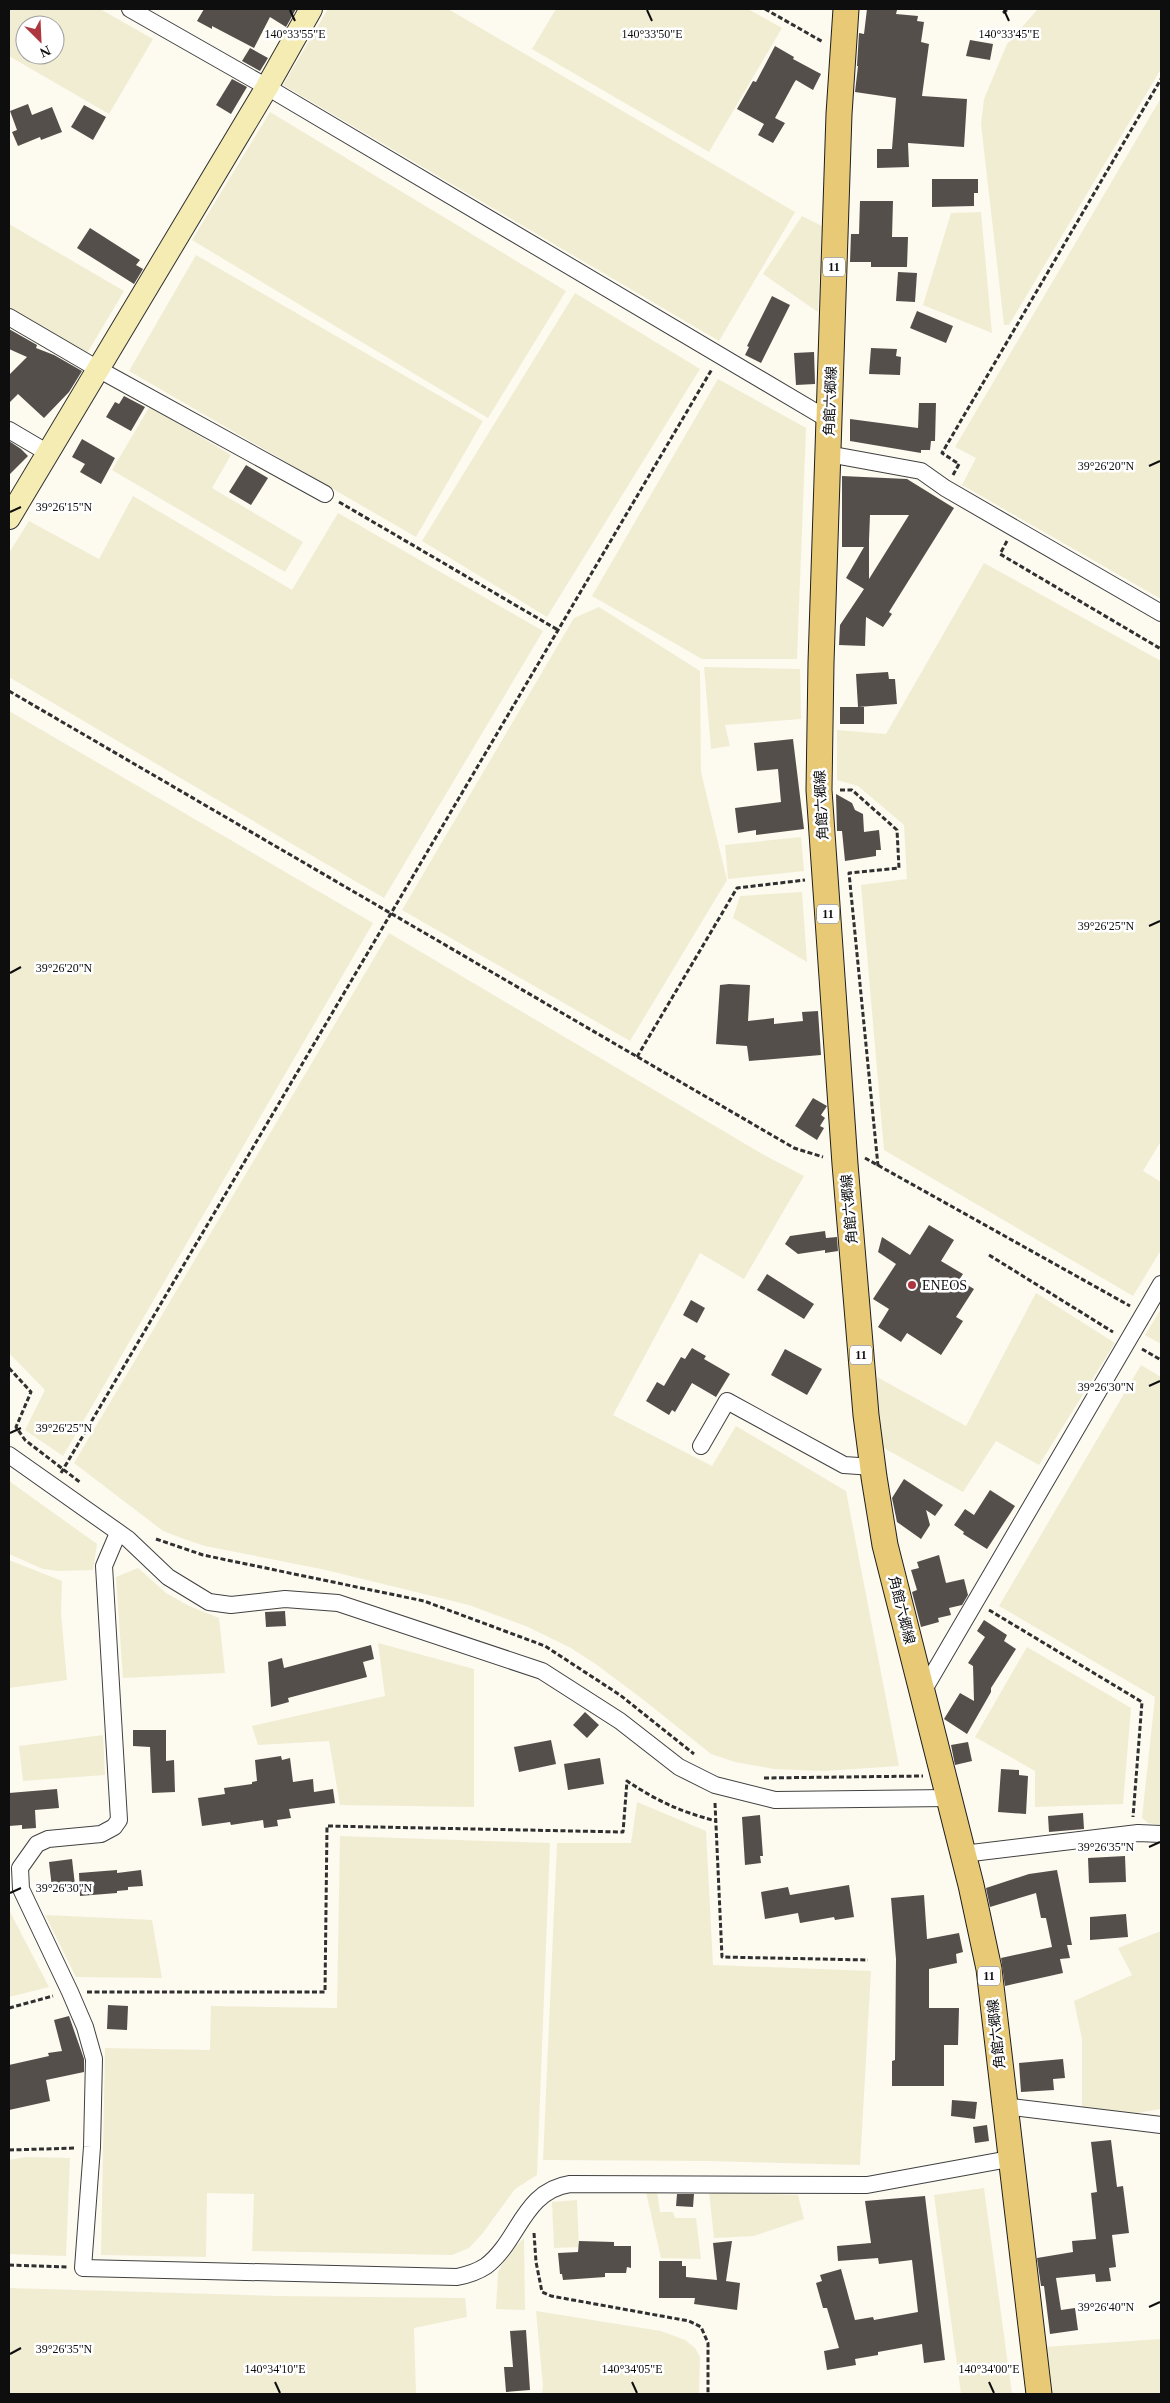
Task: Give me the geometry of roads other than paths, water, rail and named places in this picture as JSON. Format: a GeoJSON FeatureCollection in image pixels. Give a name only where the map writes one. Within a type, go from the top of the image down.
{"type":"FeatureCollection","features":[{"type":"Feature","properties":{"kind":"main road","name":"角館六郷線"},"geometry":{"type":"LineString","coordinates":[[846,9],[839,114],[821,653],[819,790],[866,1415],[885,1545],[963,1854],[988,1969],[1039,2394]]}},
{"type":"Feature","properties":{"kind":"street"},"geometry":{"type":"LineString","coordinates":[[130,9],[267,87],[829,420]]}},
{"type":"Feature","properties":{"kind":"street"},"geometry":{"type":"LineString","coordinates":[[9,518],[267,87],[311,9]]}},
{"type":"Feature","properties":{"kind":"street"},"geometry":{"type":"LineString","coordinates":[[9,317],[98,370],[325,494]]}},
{"type":"Feature","properties":{"kind":"street"},"geometry":{"type":"LineString","coordinates":[[9,430],[48,453]]}},
{"type":"Feature","properties":{"kind":"street"},"geometry":{"type":"LineString","coordinates":[[828,454],[921,471],[945,488],[1161,613]]}},
{"type":"Feature","properties":{"kind":"street"},"geometry":{"type":"LineString","coordinates":[[922,1693],[1161,1284]]}},
{"type":"Feature","properties":{"kind":"street"},"geometry":{"type":"LineString","coordinates":[[701,1446],[727,1401],[844,1465],[873,1467]]}},
{"type":"Feature","properties":{"kind":"street"},"geometry":{"type":"LineString","coordinates":[[9,1455],[118,1533],[168,1577],[210,1602],[231,1605],[285,1599],[338,1603],[542,1671],[620,1721],[679,1766],[715,1785],[774,1800],[948,1798]]}},
{"type":"Feature","properties":{"kind":"street"},"geometry":{"type":"LineString","coordinates":[[118,1533],[104,1566],[119,1820],[114,1828],[101,1834],[48,1839],[37,1844],[20,1868],[21,1889],[70,1992],[85,2027],[94,2059],[92,2147],[83,2268],[457,2278],[486,2265],[503,2247],[543,2193],[556,2186],[570,2184],[867,2185],[1010,2159]]}},
{"type":"Feature","properties":{"kind":"street"},"geometry":{"type":"LineString","coordinates":[[963,1854],[1132,1834],[1161,1834]]}},
{"type":"Feature","properties":{"kind":"street"},"geometry":{"type":"LineString","coordinates":[[1004,2106],[1161,2125]]}},
{"type":"Feature","properties":{"kind":"place","name":"ENEOS"},"geometry":{"type":"Point","coordinates":[912,1285]}}]}
